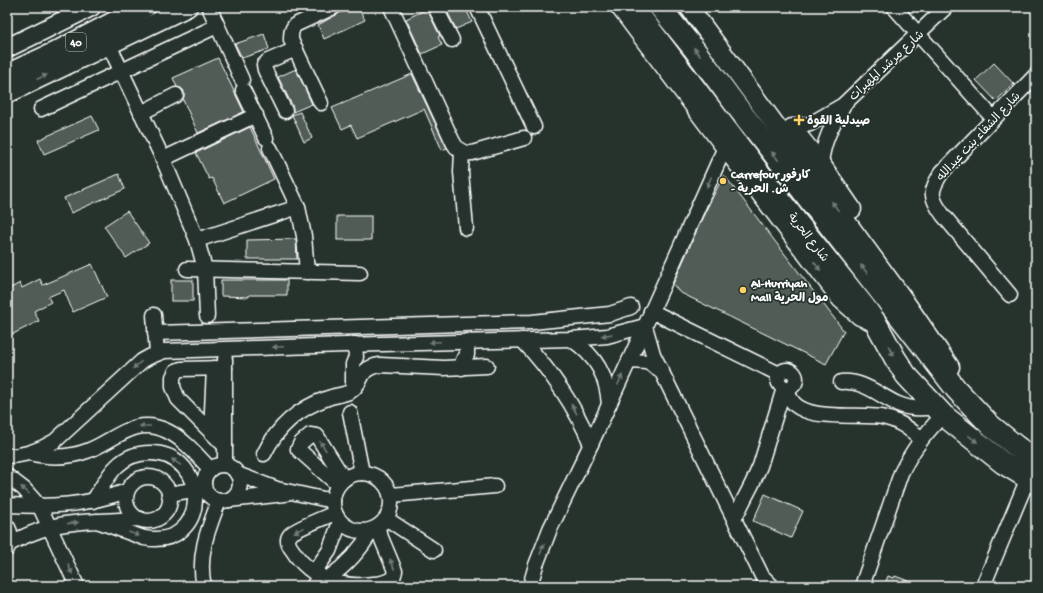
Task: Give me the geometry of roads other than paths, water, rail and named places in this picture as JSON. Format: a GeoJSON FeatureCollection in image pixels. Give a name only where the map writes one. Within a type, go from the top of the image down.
{"type":"FeatureCollection","features":[{"type":"Feature","properties":{"kind":"highway","name":"40"},"geometry":{"type":"LineString","coordinates":[[7,60],[115,7]]}},
{"type":"Feature","properties":{"kind":"highway","name":"40"},"geometry":{"type":"LineString","coordinates":[[7,75],[55,53],[144,7]]}},
{"type":"Feature","properties":{"kind":"highway","name":"شارع الحرية"},"geometry":{"type":"LineString","coordinates":[[633,7],[876,323],[906,376],[938,411],[1003,462],[1033,474]]}},
{"type":"Feature","properties":{"kind":"highway","name":"شارع الحرية"},"geometry":{"type":"LineString","coordinates":[[660,7],[956,389],[990,425],[1017,447],[1033,474]]}},
{"type":"Feature","properties":{"kind":"main road"},"geometry":{"type":"LineString","coordinates":[[7,36],[66,7]]}},
{"type":"Feature","properties":{"kind":"main road"},"geometry":{"type":"LineString","coordinates":[[7,48],[91,7]]}},
{"type":"Feature","properties":{"kind":"main road"},"geometry":{"type":"LineString","coordinates":[[7,94],[188,7]]}},
{"type":"Feature","properties":{"kind":"main road"},"geometry":{"type":"LineString","coordinates":[[620,7],[842,299],[860,316],[876,323]]}},
{"type":"Feature","properties":{"kind":"main road"},"geometry":{"type":"LineString","coordinates":[[689,7],[901,296],[951,369],[956,389]]}},
{"type":"Feature","properties":{"kind":"main road"},"geometry":{"type":"LineString","coordinates":[[703,7],[821,164],[890,267],[901,296]]}},
{"type":"Feature","properties":{"kind":"street"},"geometry":{"type":"LineString","coordinates":[[209,7],[268,143],[298,207],[304,236],[307,272]]}},
{"type":"Feature","properties":{"kind":"street"},"geometry":{"type":"LineString","coordinates":[[321,103],[291,35],[295,25],[334,7]]}},
{"type":"Feature","properties":{"kind":"street"},"geometry":{"type":"LineString","coordinates":[[391,7],[456,147],[462,152],[472,153],[524,138]]}},
{"type":"Feature","properties":{"kind":"street"},"geometry":{"type":"LineString","coordinates":[[435,7],[452,40]]}},
{"type":"Feature","properties":{"kind":"street"},"geometry":{"type":"LineString","coordinates":[[477,7],[534,127]]}},
{"type":"Feature","properties":{"kind":"street"},"geometry":{"type":"LineString","coordinates":[[894,7],[993,118]]}},
{"type":"Feature","properties":{"kind":"street","name":"شارع مرشد المهيرات"},"geometry":{"type":"LineString","coordinates":[[792,127],[810,124],[843,105],[946,7]]}},
{"type":"Feature","properties":{"kind":"street"},"geometry":{"type":"LineString","coordinates":[[41,109],[217,26]]}},
{"type":"Feature","properties":{"kind":"street"},"geometry":{"type":"LineString","coordinates":[[109,45],[163,159],[197,240],[205,269],[207,316]]}},
{"type":"Feature","properties":{"kind":"street"},"geometry":{"type":"LineString","coordinates":[[284,111],[264,65],[296,49]]}},
{"type":"Feature","properties":{"kind":"street","name":"شارع الشفاء بنت عبدالله"},"geometry":{"type":"LineString","coordinates":[[1010,295],[934,203],[932,190],[942,172],[1036,75]]}},
{"type":"Feature","properties":{"kind":"street"},"geometry":{"type":"LineString","coordinates":[[141,112],[176,95]]}},
{"type":"Feature","properties":{"kind":"street","name":"شارع مرشد المهيرات"},"geometry":{"type":"LineString","coordinates":[[821,164],[827,136],[843,105]]}},
{"type":"Feature","properties":{"kind":"street"},"geometry":{"type":"LineString","coordinates":[[163,159],[256,115]]}},
{"type":"Feature","properties":{"kind":"street"},"geometry":{"type":"LineString","coordinates":[[530,586],[536,565],[550,529],[591,444],[725,147]]}},
{"type":"Feature","properties":{"kind":"street"},"geometry":{"type":"LineString","coordinates":[[462,152],[461,172],[466,228]]}},
{"type":"Feature","properties":{"kind":"street"},"geometry":{"type":"LineString","coordinates":[[197,240],[298,207]]}},
{"type":"Feature","properties":{"kind":"street"},"geometry":{"type":"LineString","coordinates":[[187,269],[360,273]]}},
{"type":"Feature","properties":{"kind":"street"},"geometry":{"type":"LineString","coordinates":[[155,333],[297,323],[532,322],[610,314],[632,308]]}},
{"type":"Feature","properties":{"kind":"street"},"geometry":{"type":"LineString","coordinates":[[651,311],[779,374],[785,370],[793,372],[796,375],[795,383],[786,388],[757,472],[744,502],[734,519]]}},
{"type":"Feature","properties":{"kind":"street"},"geometry":{"type":"LineString","coordinates":[[154,315],[157,354]]}},
{"type":"Feature","properties":{"kind":"street"},"geometry":{"type":"LineString","coordinates":[[297,323],[298,346]]}},
{"type":"Feature","properties":{"kind":"street"},"geometry":{"type":"LineString","coordinates":[[7,456],[29,453],[47,446],[59,438],[142,361],[157,354],[171,350],[571,339],[607,336],[645,326]]}},
{"type":"Feature","properties":{"kind":"street"},"geometry":{"type":"LineString","coordinates":[[645,326],[651,350],[762,576],[772,586]]}},
{"type":"Feature","properties":{"kind":"street"},"geometry":{"type":"LineString","coordinates":[[571,339],[589,353],[596,362],[606,383],[608,405]]}},
{"type":"Feature","properties":{"kind":"street"},"geometry":{"type":"LineString","coordinates":[[522,340],[544,364],[565,393],[591,444]]}},
{"type":"Feature","properties":{"kind":"street"},"geometry":{"type":"LineString","coordinates":[[462,341],[467,355],[462,364]]}},
{"type":"Feature","properties":{"kind":"street"},"geometry":{"type":"LineString","coordinates":[[350,344],[356,357],[353,364],[353,390]]}},
{"type":"Feature","properties":{"kind":"street"},"geometry":{"type":"LineString","coordinates":[[211,432],[220,368],[225,349]]}},
{"type":"Feature","properties":{"kind":"street"},"geometry":{"type":"LineString","coordinates":[[629,361],[647,362],[662,371]]}},
{"type":"Feature","properties":{"kind":"street"},"geometry":{"type":"LineString","coordinates":[[264,454],[270,442],[283,425],[300,412],[319,401],[353,390],[363,374],[375,366],[462,364],[487,366]]}},
{"type":"Feature","properties":{"kind":"street"},"geometry":{"type":"LineString","coordinates":[[220,368],[181,369],[176,371],[173,377],[173,387],[178,399],[225,446]]}},
{"type":"Feature","properties":{"kind":"street"},"geometry":{"type":"LineString","coordinates":[[220,368],[225,465]]}},
{"type":"Feature","properties":{"kind":"street"},"geometry":{"type":"LineString","coordinates":[[841,382],[852,382],[863,385],[903,406],[938,411],[910,455],[901,473],[862,586]]}},
{"type":"Feature","properties":{"kind":"street"},"geometry":{"type":"LineString","coordinates":[[786,388],[791,400],[804,410],[826,415],[886,417],[900,423],[921,438]]}},
{"type":"Feature","properties":{"kind":"street"},"geometry":{"type":"LineString","coordinates":[[350,412],[362,473]]}},
{"type":"Feature","properties":{"kind":"street"},"geometry":{"type":"LineString","coordinates":[[29,453],[48,457],[77,454],[96,448],[131,428],[146,426],[160,428],[173,434],[194,451],[210,469]]}},
{"type":"Feature","properties":{"kind":"street"},"geometry":{"type":"LineString","coordinates":[[93,501],[117,466],[130,457],[145,453],[160,454],[180,464],[200,489],[210,497],[224,500],[291,493]]}},
{"type":"Feature","properties":{"kind":"street"},"geometry":{"type":"LineString","coordinates":[[97,521],[144,538],[167,538],[181,530],[191,519],[204,478],[210,469],[225,465],[230,467],[237,474],[291,493],[336,512],[355,531],[378,526],[434,550]]}},
{"type":"Feature","properties":{"kind":"street"},"geometry":{"type":"LineString","coordinates":[[362,473],[375,476],[380,479],[391,494],[391,507],[355,555],[337,572],[319,578],[329,551],[336,512],[335,490],[341,482],[356,474],[362,473]]}},
{"type":"Feature","properties":{"kind":"street"},"geometry":{"type":"LineString","coordinates":[[204,586],[201,568],[202,555],[209,526],[224,500],[237,493],[239,489],[239,478],[237,474]]}},
{"type":"Feature","properties":{"kind":"street"},"geometry":{"type":"LineString","coordinates":[[983,586],[1033,474]]}},
{"type":"Feature","properties":{"kind":"street"},"geometry":{"type":"LineString","coordinates":[[7,476],[24,489],[40,507],[77,586]]}},
{"type":"Feature","properties":{"kind":"street"},"geometry":{"type":"LineString","coordinates":[[8,546],[29,534],[50,527],[97,521],[140,519],[152,520],[162,515],[168,506],[169,494],[164,484],[160,480],[149,477],[138,479],[129,486],[126,503],[135,517],[140,519]]}},
{"type":"Feature","properties":{"kind":"street"},"geometry":{"type":"LineString","coordinates":[[391,494],[495,486]]}},
{"type":"Feature","properties":{"kind":"street"},"geometry":{"type":"LineString","coordinates":[[169,494],[200,489]]}},
{"type":"Feature","properties":{"kind":"street"},"geometry":{"type":"LineString","coordinates":[[7,505],[40,507],[67,506],[93,501],[127,491]]}},
{"type":"Feature","properties":{"kind":"street"},"geometry":{"type":"LineString","coordinates":[[336,512],[293,532],[288,538],[295,555],[319,578],[356,586],[386,582],[393,578],[395,571],[378,526]]}},
{"type":"Feature","properties":{"kind":"street"},"geometry":{"type":"LineString","coordinates":[[7,526],[10,533],[8,546]]}},
{"type":"Feature","properties":{"kind":"place","name":"صيدلية القوة"},"geometry":{"type":"Point","coordinates":[799,120]}},
{"type":"Feature","properties":{"kind":"place","name":"Carrefour كارفور - ش. الحرية"},"geometry":{"type":"Point","coordinates":[723,181]}},
{"type":"Feature","properties":{"kind":"place","name":"ِAl-Hurriyah Mall مول الحرية"},"geometry":{"type":"Point","coordinates":[743,290]}}]}
